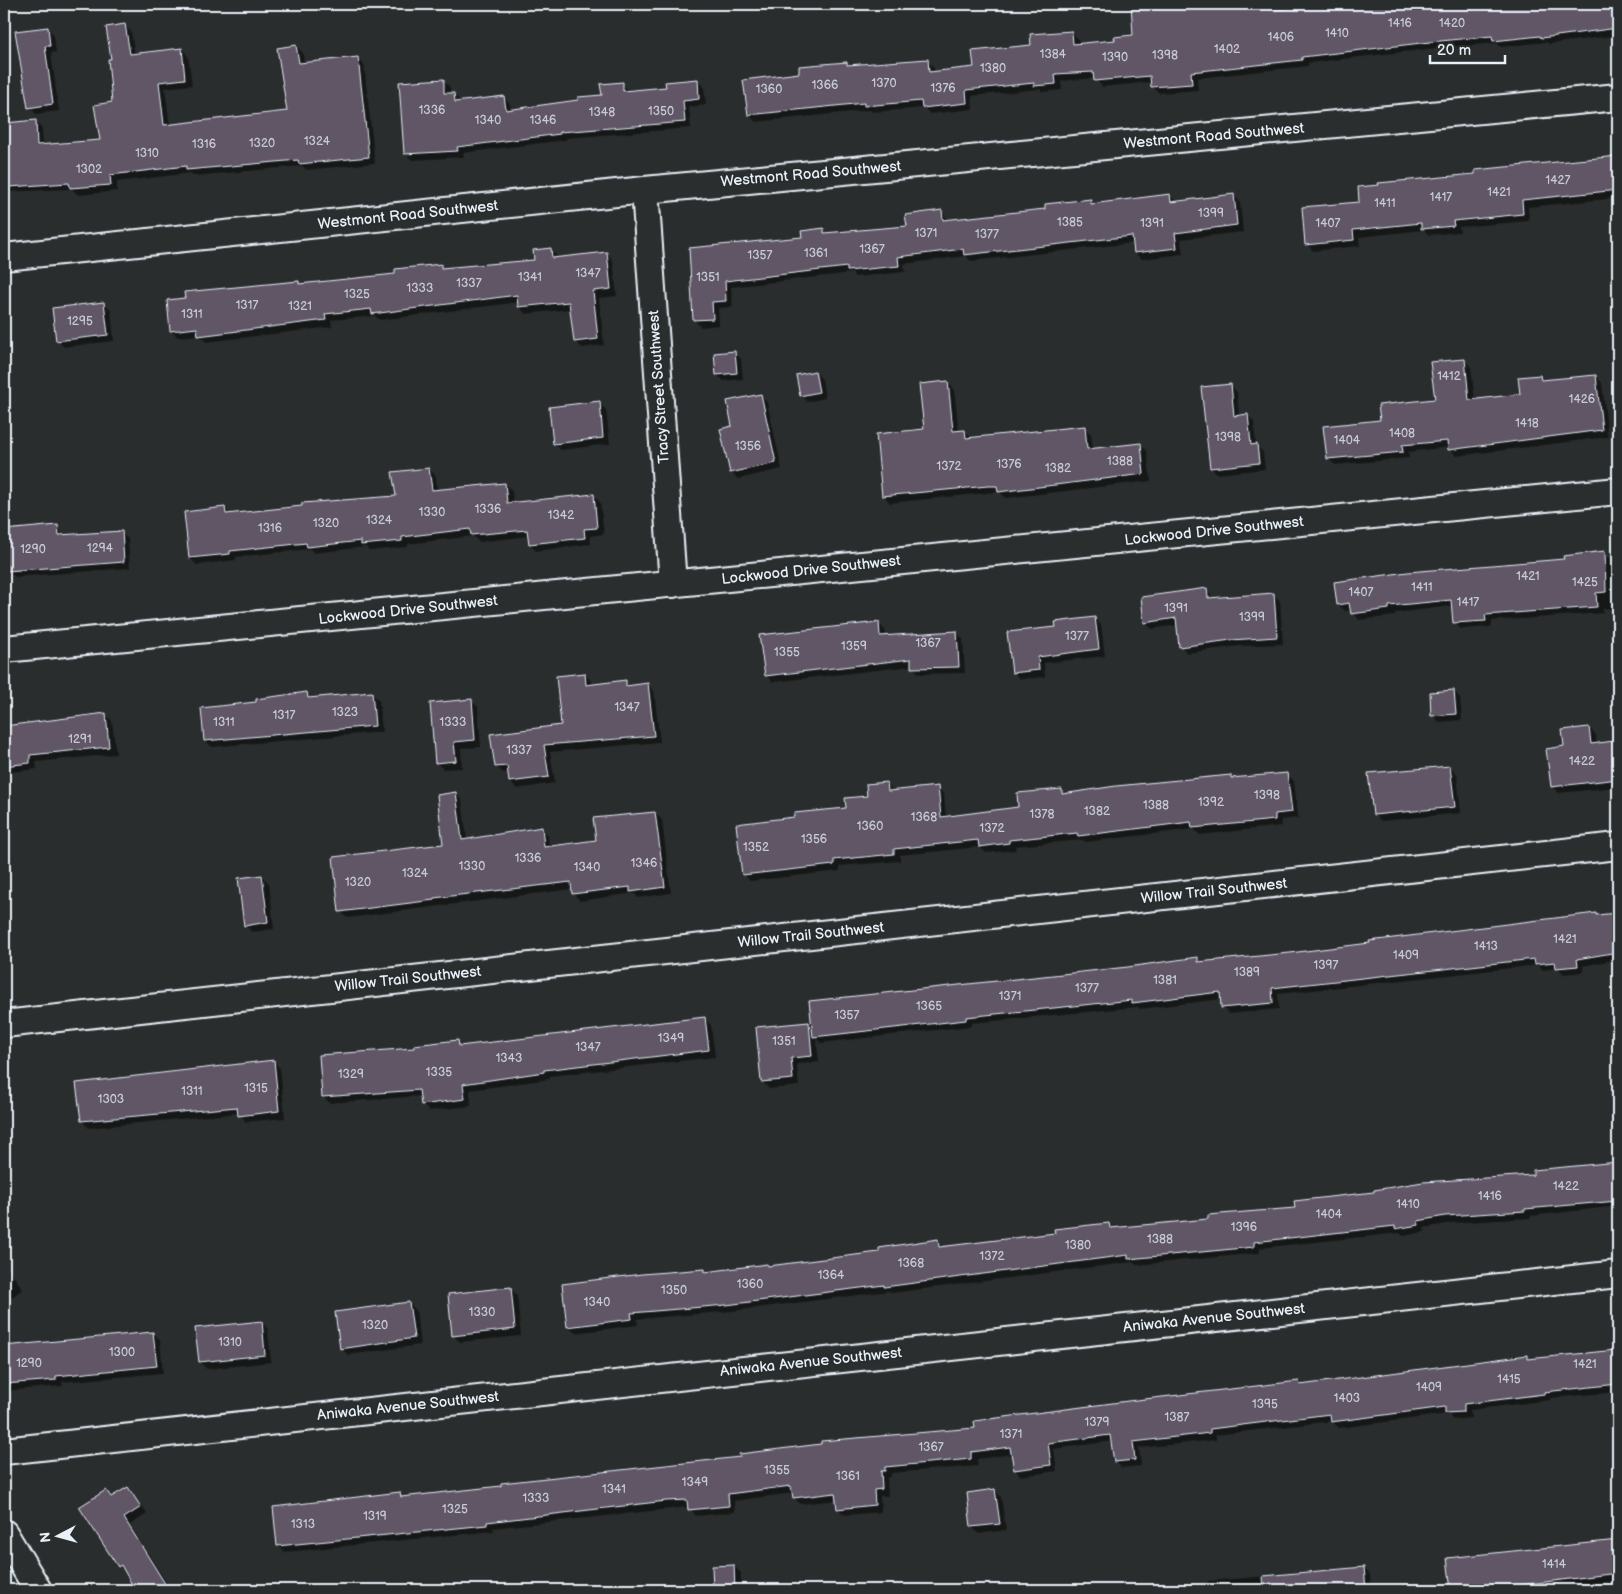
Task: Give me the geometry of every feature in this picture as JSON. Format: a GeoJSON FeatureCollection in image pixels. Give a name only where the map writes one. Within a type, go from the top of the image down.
{"type":"FeatureCollection","features":[{"type":"Feature","properties":{"kind":"street","name":"Westmont Road Southwest"},"geometry":{"type":"LineString","coordinates":[[4,257],[645,190],[1618,97]]}},
{"type":"Feature","properties":{"kind":"street","name":"Tracy Street Southwest"},"geometry":{"type":"LineString","coordinates":[[645,190],[673,584]]}},
{"type":"Feature","properties":{"kind":"street","name":"Lockwood Drive Southwest"},"geometry":{"type":"LineString","coordinates":[[4,649],[1618,491]]}},
{"type":"Feature","properties":{"kind":"street","name":"Willow Trail Southwest"},"geometry":{"type":"LineString","coordinates":[[4,1024],[1618,846]]}},
{"type":"Feature","properties":{"kind":"street","name":"Aniwaka Avenue Southwest"},"geometry":{"type":"LineString","coordinates":[[4,1451],[1618,1274]]}},
{"type":"Feature","properties":{"kind":"street"},"geometry":{"type":"LineString","coordinates":[[4,1533],[38,1590]]}},
{"type":"Feature","properties":{"kind":"building"},"geometry":{"type":"Polygon","coordinates":[[[1131,4],[1276,4],[1276,10],[1331,4],[1618,4],[1618,28],[1541,38],[1540,36],[1493,41],[1492,36],[1302,57],[1302,60],[1191,72],[1192,84],[1151,87],[1150,76],[1094,81],[1093,72],[1055,74],[1056,84],[1034,86],[1034,83],[966,90],[967,103],[922,108],[921,101],[864,106],[864,103],[748,115],[743,80],[799,73],[799,66],[847,62],[847,65],[928,59],[929,72],[974,67],[972,51],[1031,45],[1030,34],[1072,31],[1073,44],[1115,40],[1114,37],[1133,35],[1131,4]]]}},
{"type":"Feature","properties":{"kind":"building"},"geometry":{"type":"Polygon","coordinates":[[[125,24],[130,54],[182,48],[185,79],[159,82],[164,125],[287,111],[277,48],[296,45],[299,63],[358,57],[369,157],[299,164],[298,160],[186,170],[186,166],[110,175],[111,185],[70,188],[69,183],[9,187],[5,123],[36,120],[37,145],[100,140],[94,105],[112,102],[108,59],[111,59],[106,27],[125,24]]]}},
{"type":"Feature","properties":{"kind":"building"},"geometry":{"type":"Polygon","coordinates":[[[48,27],[50,46],[45,46],[53,104],[28,108],[15,31],[48,27]]]}},
{"type":"Feature","properties":{"kind":"building"},"geometry":{"type":"Polygon","coordinates":[[[444,79],[444,93],[454,93],[455,102],[504,96],[506,110],[578,100],[578,97],[602,95],[600,84],[623,82],[623,91],[666,87],[665,82],[698,79],[699,99],[683,101],[685,122],[560,132],[560,134],[457,147],[458,151],[404,154],[399,82],[444,79]]]}},
{"type":"Feature","properties":{"kind":"building"},"geometry":{"type":"Polygon","coordinates":[[[1618,156],[1618,190],[1522,200],[1523,214],[1453,221],[1454,226],[1421,229],[1421,223],[1353,230],[1354,240],[1305,245],[1302,207],[1359,202],[1358,187],[1379,185],[1378,183],[1475,174],[1475,170],[1618,156]]]}},
{"type":"Feature","properties":{"kind":"building"},"geometry":{"type":"Polygon","coordinates":[[[1170,194],[1171,202],[1234,194],[1237,225],[1175,233],[1177,248],[1134,253],[1132,236],[964,255],[963,249],[898,257],[899,266],[847,271],[847,267],[725,281],[726,301],[712,302],[713,319],[693,320],[689,248],[802,237],[801,231],[824,228],[824,233],[907,226],[905,215],[942,210],[943,220],[1045,209],[1045,204],[1091,199],[1091,204],[1170,194]]]}},
{"type":"Feature","properties":{"kind":"building"},"geometry":{"type":"Polygon","coordinates":[[[551,248],[552,258],[607,252],[611,289],[593,291],[598,339],[574,342],[569,302],[518,307],[517,295],[372,314],[371,309],[325,314],[326,320],[198,336],[197,328],[170,331],[167,300],[185,298],[184,292],[299,281],[299,284],[395,274],[395,269],[441,264],[441,268],[534,260],[533,250],[551,248]]]}},
{"type":"Feature","properties":{"kind":"building"},"geometry":{"type":"Polygon","coordinates":[[[104,302],[108,335],[56,341],[52,308],[104,302]]]}},
{"type":"Feature","properties":{"kind":"building"},"geometry":{"type":"Polygon","coordinates":[[[735,351],[737,373],[716,375],[714,353],[735,351]]]}},
{"type":"Feature","properties":{"kind":"building"},"geometry":{"type":"Polygon","coordinates":[[[1465,359],[1469,400],[1520,394],[1518,377],[1540,375],[1541,380],[1596,375],[1602,430],[1448,450],[1447,441],[1402,445],[1403,452],[1327,459],[1323,426],[1380,420],[1378,405],[1435,399],[1430,362],[1465,359]]]}},
{"type":"Feature","properties":{"kind":"building"},"geometry":{"type":"Polygon","coordinates":[[[815,371],[819,392],[800,396],[796,375],[815,371]]]}},
{"type":"Feature","properties":{"kind":"building"},"geometry":{"type":"Polygon","coordinates":[[[948,381],[953,431],[965,430],[966,438],[1085,426],[1087,449],[1141,443],[1144,474],[998,492],[997,486],[988,486],[882,496],[876,434],[924,429],[919,384],[948,381]]]}},
{"type":"Feature","properties":{"kind":"building"},"geometry":{"type":"Polygon","coordinates":[[[1231,384],[1234,416],[1248,414],[1251,445],[1257,444],[1259,463],[1210,468],[1201,387],[1231,384]]]}},
{"type":"Feature","properties":{"kind":"building"},"geometry":{"type":"Polygon","coordinates":[[[761,394],[776,463],[730,473],[720,429],[732,426],[727,401],[761,394]]]}},
{"type":"Feature","properties":{"kind":"building"},"geometry":{"type":"Polygon","coordinates":[[[600,401],[603,438],[553,444],[549,407],[600,401]]]}},
{"type":"Feature","properties":{"kind":"building"},"geometry":{"type":"Polygon","coordinates":[[[429,468],[432,490],[505,483],[507,503],[594,494],[597,528],[584,529],[585,538],[529,544],[527,530],[471,535],[470,529],[402,537],[402,541],[361,545],[361,541],[307,547],[306,543],[230,551],[230,554],[189,558],[184,512],[225,507],[226,514],[302,506],[302,503],[396,496],[392,472],[429,468]]]}},
{"type":"Feature","properties":{"kind":"building"},"geometry":{"type":"Polygon","coordinates":[[[58,525],[59,535],[122,531],[124,562],[7,571],[7,565],[4,566],[4,530],[58,525]]]}},
{"type":"Feature","properties":{"kind":"building"},"geometry":{"type":"Polygon","coordinates":[[[1605,551],[1606,592],[1596,593],[1597,607],[1485,615],[1486,621],[1453,623],[1451,600],[1389,606],[1389,609],[1351,614],[1349,603],[1337,605],[1334,582],[1408,572],[1564,559],[1563,556],[1605,551]]]}},
{"type":"Feature","properties":{"kind":"building"},"geometry":{"type":"Polygon","coordinates":[[[1207,588],[1208,598],[1274,593],[1277,637],[1231,640],[1179,647],[1176,618],[1144,623],[1141,597],[1207,588]]]}},
{"type":"Feature","properties":{"kind":"building"},"geometry":{"type":"Polygon","coordinates":[[[1095,617],[1099,649],[1038,657],[1039,670],[1012,673],[1007,632],[1056,627],[1055,622],[1095,617]]]}},
{"type":"Feature","properties":{"kind":"building"},"geometry":{"type":"Polygon","coordinates":[[[879,622],[880,636],[957,631],[959,667],[911,668],[911,659],[765,676],[759,635],[879,622]]]}},
{"type":"Feature","properties":{"kind":"building"},"geometry":{"type":"Polygon","coordinates":[[[585,673],[586,685],[626,680],[626,686],[648,683],[654,736],[544,745],[549,777],[509,782],[507,766],[495,767],[490,734],[561,725],[556,676],[585,673]]]}},
{"type":"Feature","properties":{"kind":"building"},"geometry":{"type":"Polygon","coordinates":[[[1454,690],[1456,714],[1431,716],[1430,692],[1454,690]]]}},
{"type":"Feature","properties":{"kind":"building"},"geometry":{"type":"Polygon","coordinates":[[[307,692],[308,698],[372,692],[375,726],[204,741],[201,708],[256,702],[256,699],[307,692]]]}},
{"type":"Feature","properties":{"kind":"building"},"geometry":{"type":"Polygon","coordinates":[[[472,699],[475,740],[454,742],[456,761],[435,763],[430,703],[472,699]]]}},
{"type":"Feature","properties":{"kind":"building"},"geometry":{"type":"Polygon","coordinates":[[[106,713],[109,747],[30,755],[30,763],[4,766],[4,726],[106,713]]]}},
{"type":"Feature","properties":{"kind":"building"},"geometry":{"type":"Polygon","coordinates":[[[1589,727],[1591,744],[1614,741],[1618,779],[1551,787],[1546,749],[1564,746],[1562,730],[1589,727]]]}},
{"type":"Feature","properties":{"kind":"building"},"geometry":{"type":"Polygon","coordinates":[[[1450,766],[1455,807],[1373,815],[1368,773],[1450,766]]]}},
{"type":"Feature","properties":{"kind":"building"},"geometry":{"type":"Polygon","coordinates":[[[1287,773],[1292,812],[1275,814],[1275,820],[1192,828],[1191,822],[1078,836],[1077,833],[1009,840],[1009,843],[979,847],[978,840],[894,849],[894,854],[834,860],[834,865],[742,875],[736,824],[794,817],[794,813],[846,808],[845,798],[867,796],[866,784],[887,782],[888,791],[938,786],[941,817],[1018,807],[1017,793],[1062,789],[1062,794],[1116,786],[1231,775],[1231,778],[1287,773]]]}},
{"type":"Feature","properties":{"kind":"building"},"geometry":{"type":"Polygon","coordinates":[[[456,792],[462,840],[542,827],[544,847],[596,840],[593,818],[655,812],[665,887],[630,892],[630,887],[572,894],[571,882],[434,898],[434,900],[339,912],[333,857],[443,844],[437,795],[456,792]]]}},
{"type":"Feature","properties":{"kind":"building"},"geometry":{"type":"Polygon","coordinates":[[[262,875],[268,922],[244,926],[238,878],[262,875]]]}},
{"type":"Feature","properties":{"kind":"building"},"geometry":{"type":"Polygon","coordinates":[[[1596,913],[1596,915],[1618,913],[1618,952],[1577,959],[1578,966],[1556,968],[1555,962],[1535,964],[1534,959],[1272,988],[1273,1003],[1221,1008],[1220,992],[1132,1003],[1132,1000],[966,1017],[966,1020],[813,1037],[809,1001],[1128,967],[1198,957],[1198,962],[1290,953],[1370,943],[1369,941],[1596,913]]]}},
{"type":"Feature","properties":{"kind":"building"},"geometry":{"type":"Polygon","coordinates":[[[705,1017],[709,1050],[544,1070],[544,1072],[463,1084],[465,1099],[421,1105],[419,1090],[322,1097],[319,1055],[414,1048],[414,1045],[458,1040],[459,1046],[705,1017]]]}},
{"type":"Feature","properties":{"kind":"building"},"geometry":{"type":"Polygon","coordinates":[[[809,1022],[812,1056],[791,1058],[793,1079],[761,1082],[756,1027],[809,1022]]]}},
{"type":"Feature","properties":{"kind":"building"},"geometry":{"type":"Polygon","coordinates":[[[274,1060],[279,1111],[238,1116],[237,1107],[81,1121],[76,1083],[274,1060]]]}},
{"type":"Feature","properties":{"kind":"building"},"geometry":{"type":"Polygon","coordinates":[[[1618,1162],[1618,1201],[1525,1209],[1525,1211],[1445,1216],[1418,1221],[1419,1225],[1395,1229],[1395,1226],[1254,1242],[1254,1247],[1128,1259],[1128,1255],[884,1287],[884,1285],[726,1305],[631,1313],[632,1319],[567,1327],[562,1284],[642,1274],[705,1269],[705,1272],[767,1264],[768,1266],[879,1252],[879,1248],[938,1239],[939,1247],[1055,1233],[1054,1229],[1109,1223],[1110,1228],[1208,1219],[1208,1215],[1295,1208],[1294,1201],[1374,1192],[1374,1190],[1423,1182],[1533,1175],[1533,1170],[1618,1162]]]}},
{"type":"Feature","properties":{"kind":"building"},"geometry":{"type":"Polygon","coordinates":[[[511,1287],[515,1329],[452,1336],[448,1294],[511,1287]]]}},
{"type":"Feature","properties":{"kind":"building"},"geometry":{"type":"Polygon","coordinates":[[[409,1302],[414,1338],[340,1349],[335,1312],[409,1302]]]}},
{"type":"Feature","properties":{"kind":"building"},"geometry":{"type":"Polygon","coordinates":[[[262,1321],[265,1355],[199,1362],[195,1328],[262,1321]]]}},
{"type":"Feature","properties":{"kind":"building"},"geometry":{"type":"Polygon","coordinates":[[[153,1332],[157,1366],[56,1376],[56,1380],[4,1384],[4,1346],[153,1332]]]}},
{"type":"Feature","properties":{"kind":"building"},"geometry":{"type":"Polygon","coordinates":[[[1616,1350],[1618,1384],[1544,1392],[1544,1394],[1464,1404],[1464,1412],[1445,1413],[1445,1407],[1331,1422],[1330,1414],[1210,1429],[1210,1433],[1133,1442],[1135,1460],[1114,1462],[1110,1435],[1048,1443],[1051,1465],[1014,1470],[1010,1447],[971,1452],[971,1459],[885,1467],[885,1471],[881,1471],[882,1489],[874,1490],[875,1505],[837,1509],[835,1493],[793,1498],[791,1486],[728,1494],[729,1506],[688,1510],[687,1500],[666,1501],[487,1522],[487,1525],[277,1546],[273,1507],[400,1492],[401,1497],[501,1486],[501,1483],[740,1457],[739,1454],[821,1444],[821,1441],[975,1428],[974,1421],[1299,1381],[1300,1385],[1528,1355],[1528,1359],[1616,1350]]]}},
{"type":"Feature","properties":{"kind":"building"},"geometry":{"type":"Polygon","coordinates":[[[128,1487],[141,1507],[124,1518],[169,1590],[135,1590],[121,1565],[118,1567],[79,1507],[106,1490],[111,1497],[128,1487]]]}},
{"type":"Feature","properties":{"kind":"building"},"geometry":{"type":"Polygon","coordinates":[[[995,1489],[1000,1524],[971,1527],[967,1493],[995,1489]]]}},
{"type":"Feature","properties":{"kind":"building"},"geometry":{"type":"Polygon","coordinates":[[[1618,1540],[1618,1573],[1480,1590],[1451,1590],[1447,1558],[1618,1540]]]}},
{"type":"Feature","properties":{"kind":"building"},"geometry":{"type":"Polygon","coordinates":[[[734,1565],[735,1590],[713,1590],[712,1566],[734,1565]]]}},
{"type":"Feature","properties":{"kind":"building"},"geometry":{"type":"Polygon","coordinates":[[[1364,1567],[1366,1590],[1264,1590],[1263,1576],[1364,1567]]]}}]}
